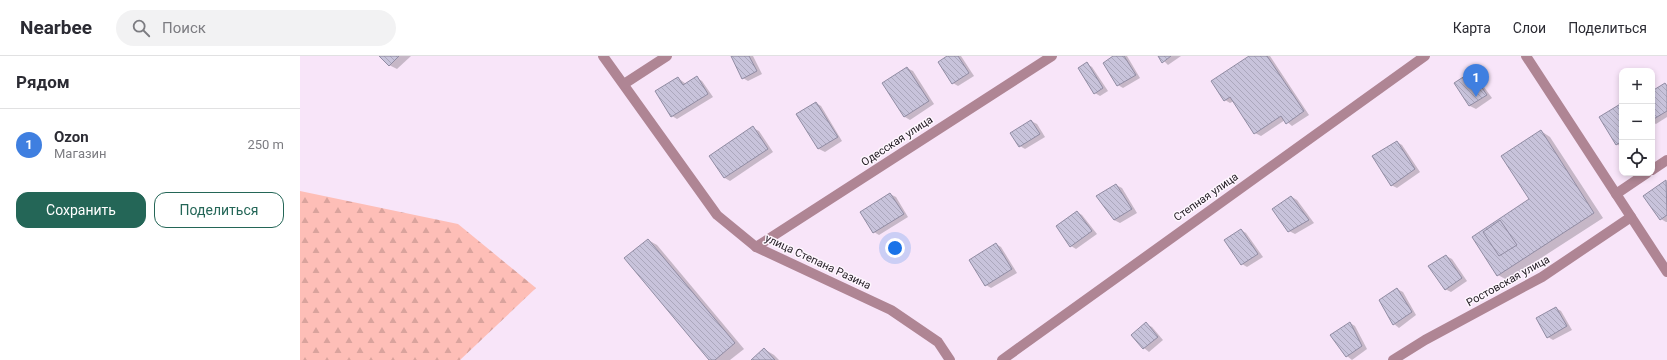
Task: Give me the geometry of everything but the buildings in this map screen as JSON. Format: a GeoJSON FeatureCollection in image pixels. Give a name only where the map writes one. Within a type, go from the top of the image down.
{"type":"FeatureCollection","features":[{"type":"Feature","properties":{"kind":"street","name":"улица Степана Разина"},"geometry":{"type":"LineString","coordinates":[[603,56],[717,215],[756,247],[891,310],[938,342],[950,360]]}},
{"type":"Feature","properties":{"kind":"street"},"geometry":{"type":"LineString","coordinates":[[624,84],[667,56]]}},
{"type":"Feature","properties":{"kind":"street","name":"Одесская улица"},"geometry":{"type":"LineString","coordinates":[[756,247],[1052,56]]}},
{"type":"Feature","properties":{"kind":"street","name":"Степная улица"},"geometry":{"type":"LineString","coordinates":[[1002,360],[1425,56]]}},
{"type":"Feature","properties":{"kind":"street"},"geometry":{"type":"LineString","coordinates":[[1526,56],[1667,272]]}},
{"type":"Feature","properties":{"kind":"street"},"geometry":{"type":"LineString","coordinates":[[1655,168],[1667,160]]}},
{"type":"Feature","properties":{"kind":"street"},"geometry":{"type":"LineString","coordinates":[[1616,194],[1643,176]]}},
{"type":"Feature","properties":{"kind":"street","name":"Ростовская улица"},"geometry":{"type":"LineString","coordinates":[[1393,360],[1425,340],[1542,277],[1631,216]]}},
{"type":"Feature","properties":{"kind":"green space"},"geometry":{"type":"Polygon","coordinates":[[[300,191],[458,224],[536,288],[460,360],[300,360],[300,191]]]}},
{"type":"Feature","properties":{"kind":"place","name":"Ozon"},"geometry":{"type":"Point","coordinates":[1476,97]}}]}
